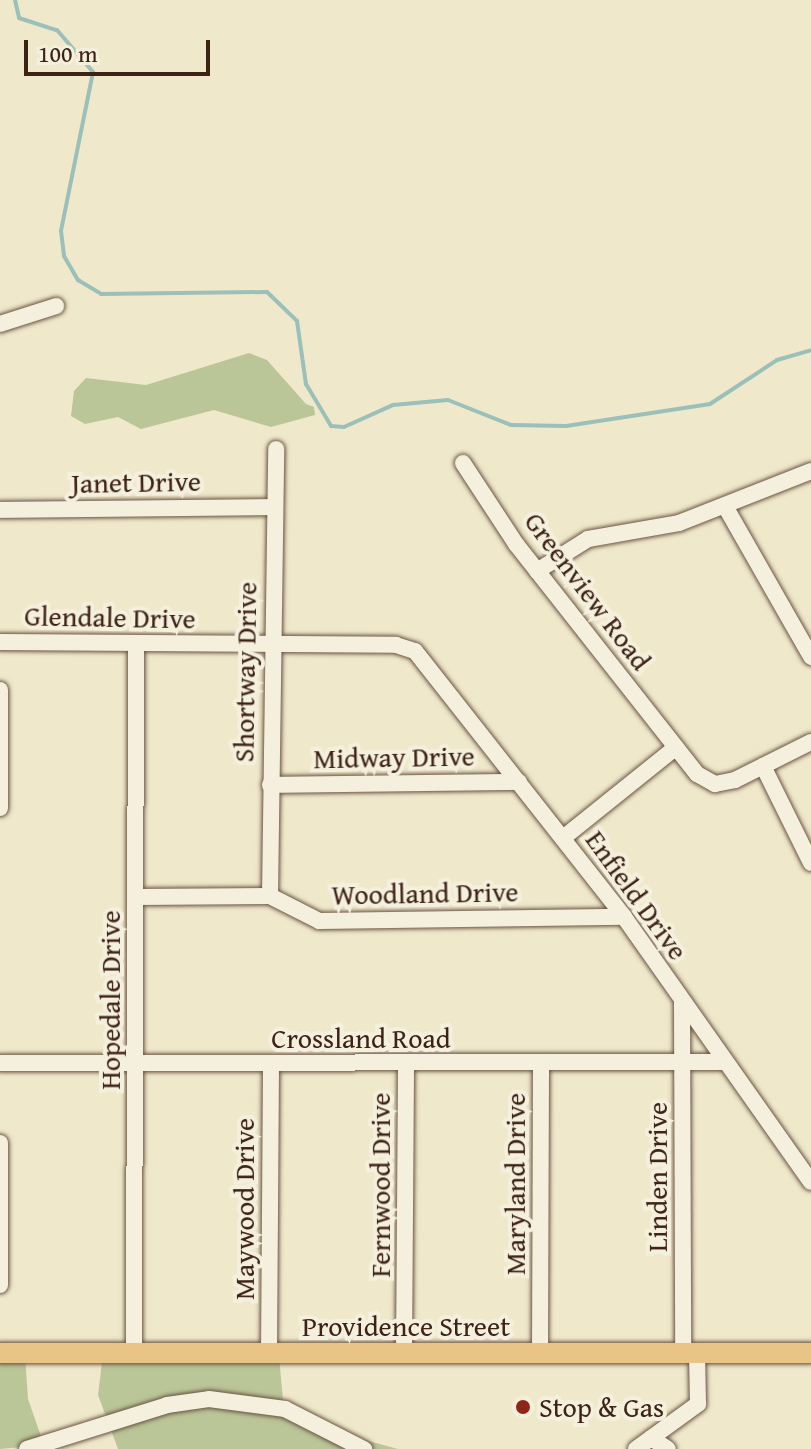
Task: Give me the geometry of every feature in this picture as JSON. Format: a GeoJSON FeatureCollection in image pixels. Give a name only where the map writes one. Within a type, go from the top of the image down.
{"type":"FeatureCollection","features":[{"type":"Feature","properties":{"kind":"main road","name":"Providence Street"},"geometry":{"type":"LineString","coordinates":[[0,1353],[811,1353]]}},
{"type":"Feature","properties":{"kind":"street"},"geometry":{"type":"LineString","coordinates":[[0,324],[56,306]]}},
{"type":"Feature","properties":{"kind":"street","name":"Shortway Drive"},"geometry":{"type":"LineString","coordinates":[[270,896],[272,507],[276,449]]}},
{"type":"Feature","properties":{"kind":"street","name":"Greenview Road"},"geometry":{"type":"LineString","coordinates":[[463,463],[537,571],[697,774],[715,784],[763,766]]}},
{"type":"Feature","properties":{"kind":"street"},"geometry":{"type":"LineString","coordinates":[[537,571],[588,539],[679,523],[811,471]]}},
{"type":"Feature","properties":{"kind":"street"},"geometry":{"type":"LineString","coordinates":[[725,506],[811,657]]}},
{"type":"Feature","properties":{"kind":"street","name":"Janet Drive"},"geometry":{"type":"LineString","coordinates":[[0,510],[272,507]]}},
{"type":"Feature","properties":{"kind":"street","name":"Glendale Drive"},"geometry":{"type":"LineString","coordinates":[[0,642],[136,647],[271,644],[410,648]]}},
{"type":"Feature","properties":{"kind":"street","name":"Hopedale Drive"},"geometry":{"type":"LineString","coordinates":[[134,1353],[136,647]]}},
{"type":"Feature","properties":{"kind":"street","name":"Enfield Drive"},"geometry":{"type":"LineString","coordinates":[[410,648],[624,917],[723,1062],[811,1182]]}},
{"type":"Feature","properties":{"kind":"street"},"geometry":{"type":"LineString","coordinates":[[0,690],[0,808]]}},
{"type":"Feature","properties":{"kind":"street"},"geometry":{"type":"LineString","coordinates":[[811,742],[763,766],[811,863]]}},
{"type":"Feature","properties":{"kind":"street"},"geometry":{"type":"LineString","coordinates":[[563,838],[676,747]]}},
{"type":"Feature","properties":{"kind":"street","name":"Midway Drive"},"geometry":{"type":"LineString","coordinates":[[270,785],[519,782]]}},
{"type":"Feature","properties":{"kind":"street","name":"Woodland Drive"},"geometry":{"type":"LineString","coordinates":[[136,897],[270,896],[319,921],[624,917]]}},
{"type":"Feature","properties":{"kind":"street","name":"Linden Drive"},"geometry":{"type":"LineString","coordinates":[[651,1438],[698,1404],[690,1353],[682,1001]]}},
{"type":"Feature","properties":{"kind":"street","name":"Crossland Road"},"geometry":{"type":"LineString","coordinates":[[0,1063],[723,1062]]}},
{"type":"Feature","properties":{"kind":"street","name":"Maryland Drive"},"geometry":{"type":"LineString","coordinates":[[540,1355],[541,1063]]}},
{"type":"Feature","properties":{"kind":"street","name":"Fernwood Drive"},"geometry":{"type":"LineString","coordinates":[[404,1355],[406,1064]]}},
{"type":"Feature","properties":{"kind":"street","name":"Maywood Drive"},"geometry":{"type":"LineString","coordinates":[[269,1354],[271,1065]]}},
{"type":"Feature","properties":{"kind":"street"},"geometry":{"type":"LineString","coordinates":[[0,1143],[0,1285]]}},
{"type":"Feature","properties":{"kind":"street"},"geometry":{"type":"LineString","coordinates":[[27,1449],[167,1405],[209,1399],[285,1409],[364,1449]]}},
{"type":"Feature","properties":{"kind":"street"},"geometry":{"type":"LineString","coordinates":[[636,1449],[651,1438],[668,1449]]}},
{"type":"Feature","properties":{"kind":"green space"},"geometry":{"type":"Polygon","coordinates":[[[249,353],[267,360],[306,404],[314,407],[315,415],[271,427],[214,410],[141,429],[118,417],[85,424],[71,416],[74,391],[86,378],[146,385],[249,353]]]}},
{"type":"Feature","properties":{"kind":"green space"},"geometry":{"type":"Polygon","coordinates":[[[0,1353],[25,1355],[28,1399],[44,1445],[0,1449],[0,1353]]]}},
{"type":"Feature","properties":{"kind":"green space"},"geometry":{"type":"Polygon","coordinates":[[[103,1354],[279,1356],[283,1400],[294,1409],[354,1437],[398,1449],[118,1449],[98,1395],[103,1354]]]}},
{"type":"Feature","properties":{"kind":"waterway"},"geometry":{"type":"LineString","coordinates":[[15,0],[19,18],[57,30],[93,72],[61,231],[64,256],[78,280],[101,294],[267,292],[297,321],[306,384],[331,426],[344,427],[393,405],[448,400],[511,425],[566,426],[710,404],[777,360],[811,350]]}},
{"type":"Feature","properties":{"kind":"place","name":"Stop & Gas"},"geometry":{"type":"Point","coordinates":[523,1407]}}]}
